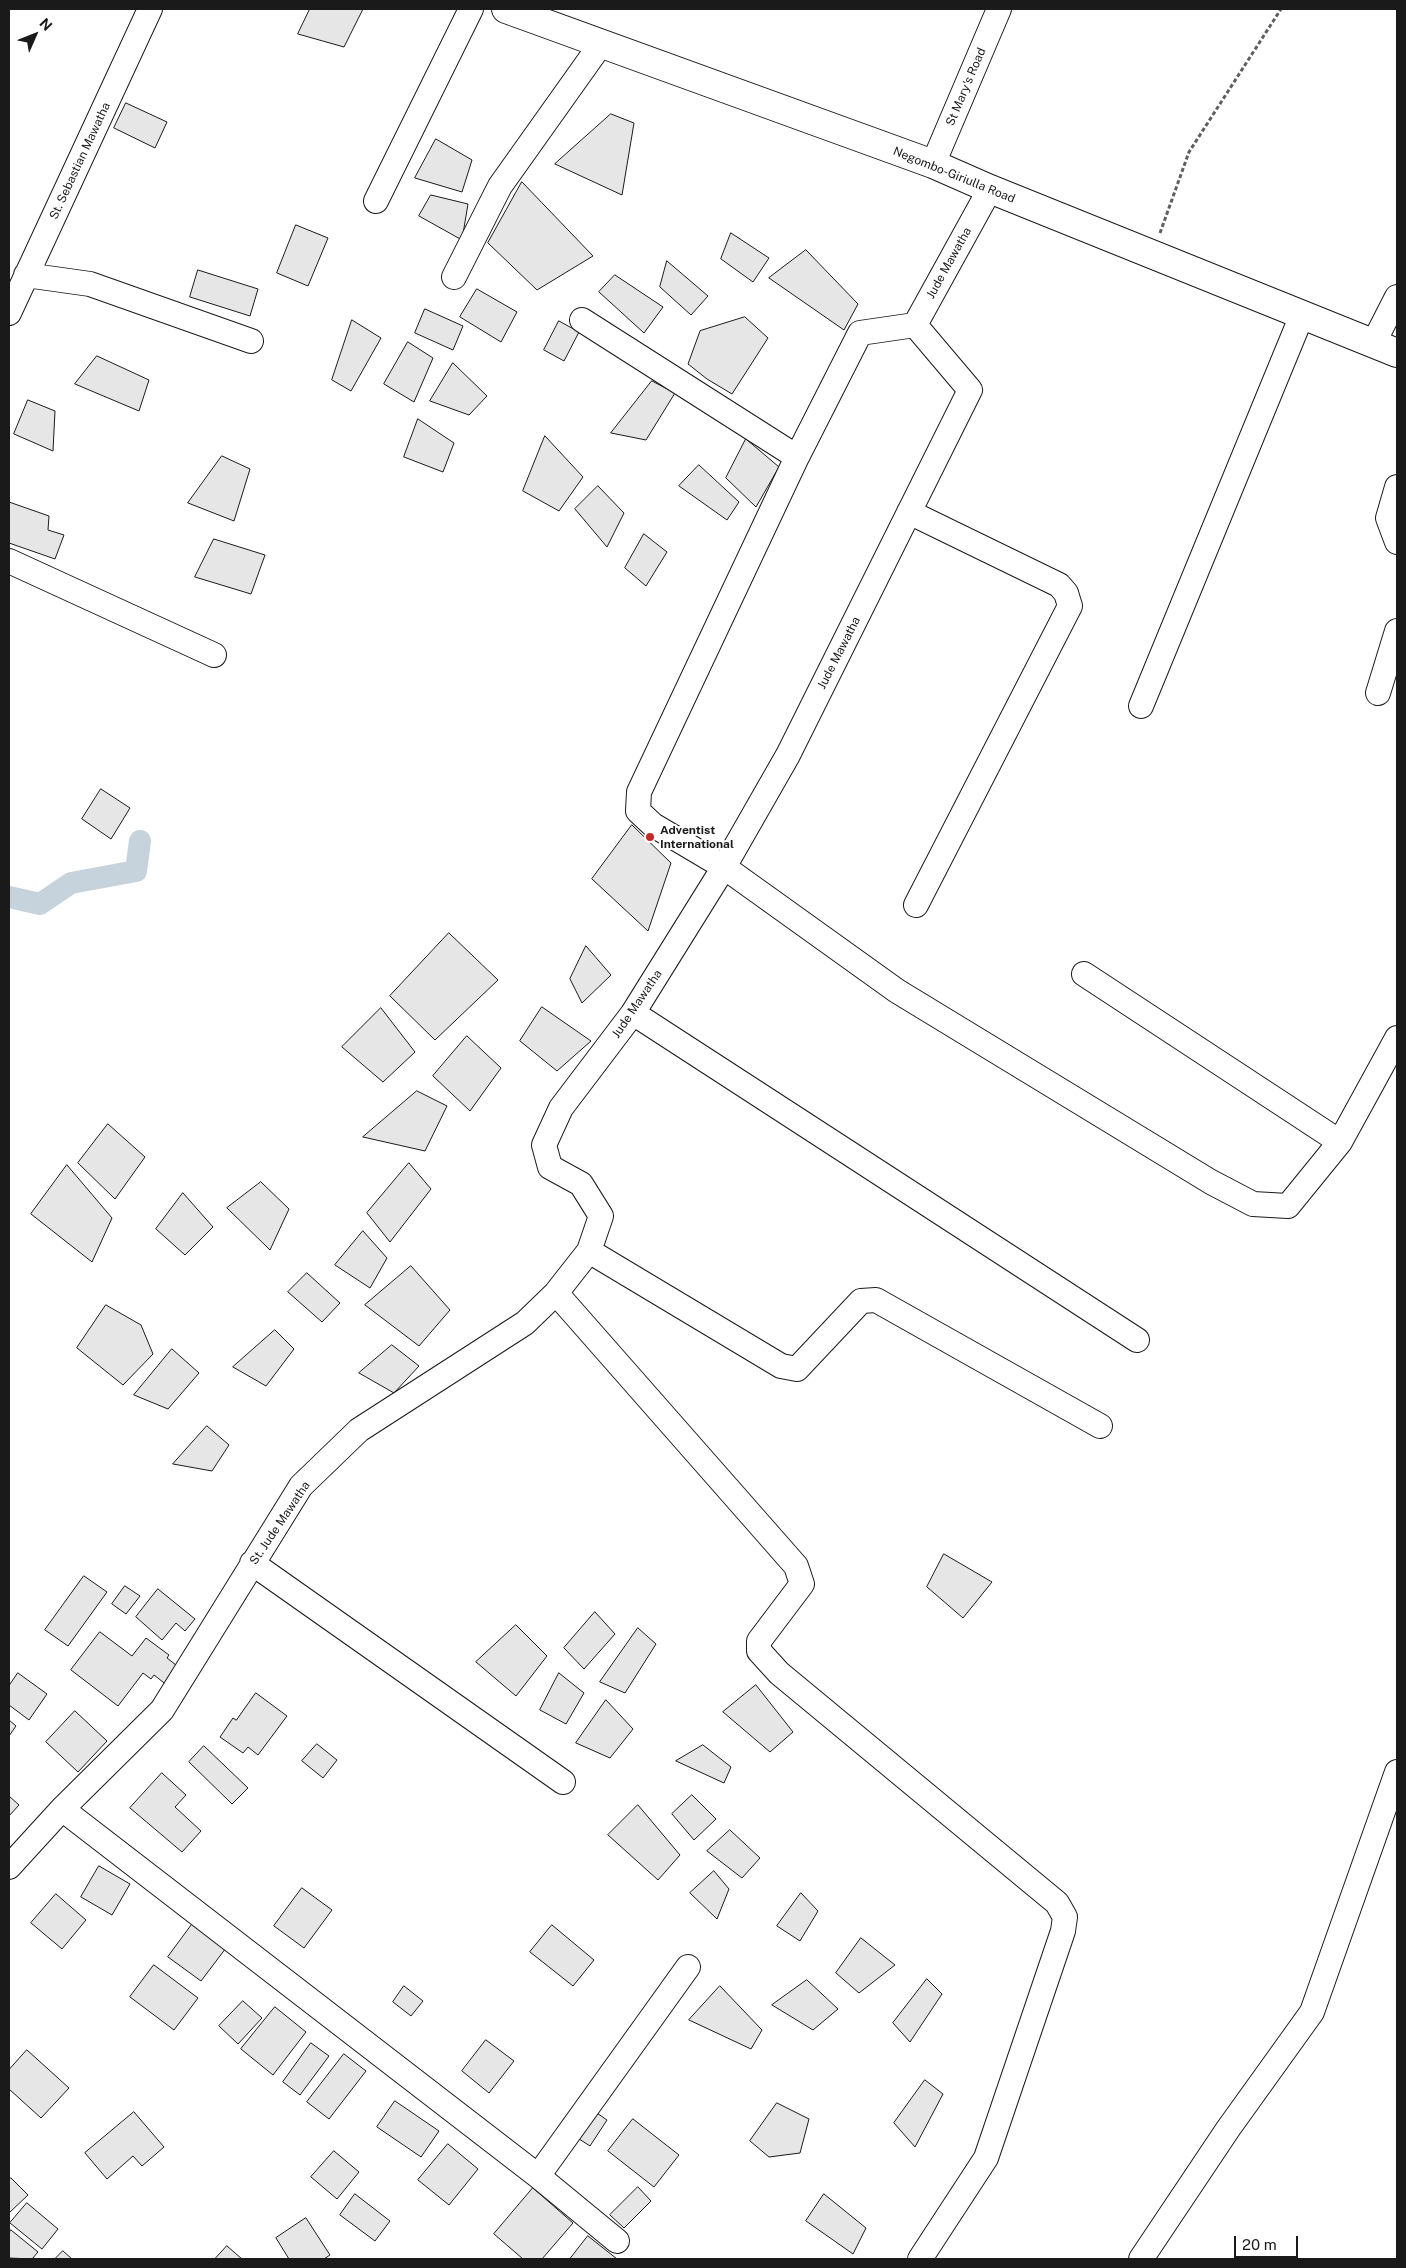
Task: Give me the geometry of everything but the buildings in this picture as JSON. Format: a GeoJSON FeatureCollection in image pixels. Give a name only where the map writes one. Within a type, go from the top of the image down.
{"type":"FeatureCollection","features":[{"type":"Feature","properties":{"kind":"main road","name":"Negombo-Giriulla Road"},"geometry":{"type":"LineString","coordinates":[[506,9],[933,164],[990,189],[1385,349]]}},
{"type":"Feature","properties":{"kind":"street","name":"St. Sebastian Mawatha"},"geometry":{"type":"LineString","coordinates":[[9,313],[150,9]]}},
{"type":"Feature","properties":{"kind":"street"},"geometry":{"type":"LineString","coordinates":[[376,201],[471,9]]}},
{"type":"Feature","properties":{"kind":"street","name":"St Mary's Road"},"geometry":{"type":"LineString","coordinates":[[933,164],[998,9]]}},
{"type":"Feature","properties":{"kind":"street"},"geometry":{"type":"LineString","coordinates":[[454,278],[500,186],[601,44]]}},
{"type":"Feature","properties":{"kind":"street","name":"Jude Mawatha"},"geometry":{"type":"LineString","coordinates":[[561,1108],[633,1013],[724,867],[788,755],[970,390],[915,326],[990,189]]}},
{"type":"Feature","properties":{"kind":"street"},"geometry":{"type":"LineString","coordinates":[[26,275],[90,284],[251,341]]}},
{"type":"Feature","properties":{"kind":"street"},"geometry":{"type":"LineString","coordinates":[[1385,349],[1397,297]]}},
{"type":"Feature","properties":{"kind":"street"},"geometry":{"type":"LineString","coordinates":[[1141,706],[1302,315]]}},
{"type":"Feature","properties":{"kind":"street"},"geometry":{"type":"LineString","coordinates":[[582,320],[797,457]]}},
{"type":"Feature","properties":{"kind":"street"},"geometry":{"type":"LineString","coordinates":[[915,326],[860,333],[797,457],[638,792],[638,811],[648,821],[724,867],[897,991],[1211,1182],[1253,1204],[1288,1206],[1340,1142],[1397,1038]]}},
{"type":"Feature","properties":{"kind":"street"},"geometry":{"type":"LineString","coordinates":[[1397,487],[1388,518],[1397,542]]}},
{"type":"Feature","properties":{"kind":"street"},"geometry":{"type":"LineString","coordinates":[[909,512],[1058,585],[1066,593],[1070,606],[916,905]]}},
{"type":"Feature","properties":{"kind":"street"},"geometry":{"type":"LineString","coordinates":[[9,561],[214,655]]}},
{"type":"Feature","properties":{"kind":"street"},"geometry":{"type":"LineString","coordinates":[[1378,693],[1397,631]]}},
{"type":"Feature","properties":{"kind":"street"},"geometry":{"type":"LineString","coordinates":[[1084,974],[1340,1142]]}},
{"type":"Feature","properties":{"kind":"street"},"geometry":{"type":"LineString","coordinates":[[633,1013],[1137,1340]]}},
{"type":"Feature","properties":{"kind":"street","name":"St. Jude Mawatha"},"geometry":{"type":"LineString","coordinates":[[9,1867],[62,1809],[162,1710],[301,1486],[359,1430],[525,1323],[556,1293],[589,1251],[601,1216],[581,1184],[550,1167],[544,1145],[561,1108]]}},
{"type":"Feature","properties":{"kind":"street"},"geometry":{"type":"LineString","coordinates":[[589,1251],[781,1366],[797,1369],[861,1301],[876,1300],[1100,1426]]}},
{"type":"Feature","properties":{"kind":"street"},"geometry":{"type":"LineString","coordinates":[[556,1293],[796,1566],[802,1584],[759,1641],[759,1650],[779,1673],[1057,1903],[1065,1917],[1064,1931],[986,2158],[920,2259]]}},
{"type":"Feature","properties":{"kind":"street"},"geometry":{"type":"LineString","coordinates":[[252,1563],[562,1782]]}},
{"type":"Feature","properties":{"kind":"street"},"geometry":{"type":"LineString","coordinates":[[1141,2259],[1228,2129],[1312,2012],[1397,1772]]}},
{"type":"Feature","properties":{"kind":"street"},"geometry":{"type":"LineString","coordinates":[[62,1809],[538,2176],[617,2241]]}},
{"type":"Feature","properties":{"kind":"street"},"geometry":{"type":"LineString","coordinates":[[538,2176],[688,1967]]}},
{"type":"Feature","properties":{"kind":"path"},"geometry":{"type":"LineString","coordinates":[[1153,255],[1189,152],[1281,9]]}},
{"type":"Feature","properties":{"kind":"waterway"},"geometry":{"type":"LineString","coordinates":[[9,897],[40,904],[71,883],[136,871],[140,841]]}},
{"type":"Feature","properties":{"kind":"place","name":"Adventist International"},"geometry":{"type":"Point","coordinates":[650,837]}}]}
